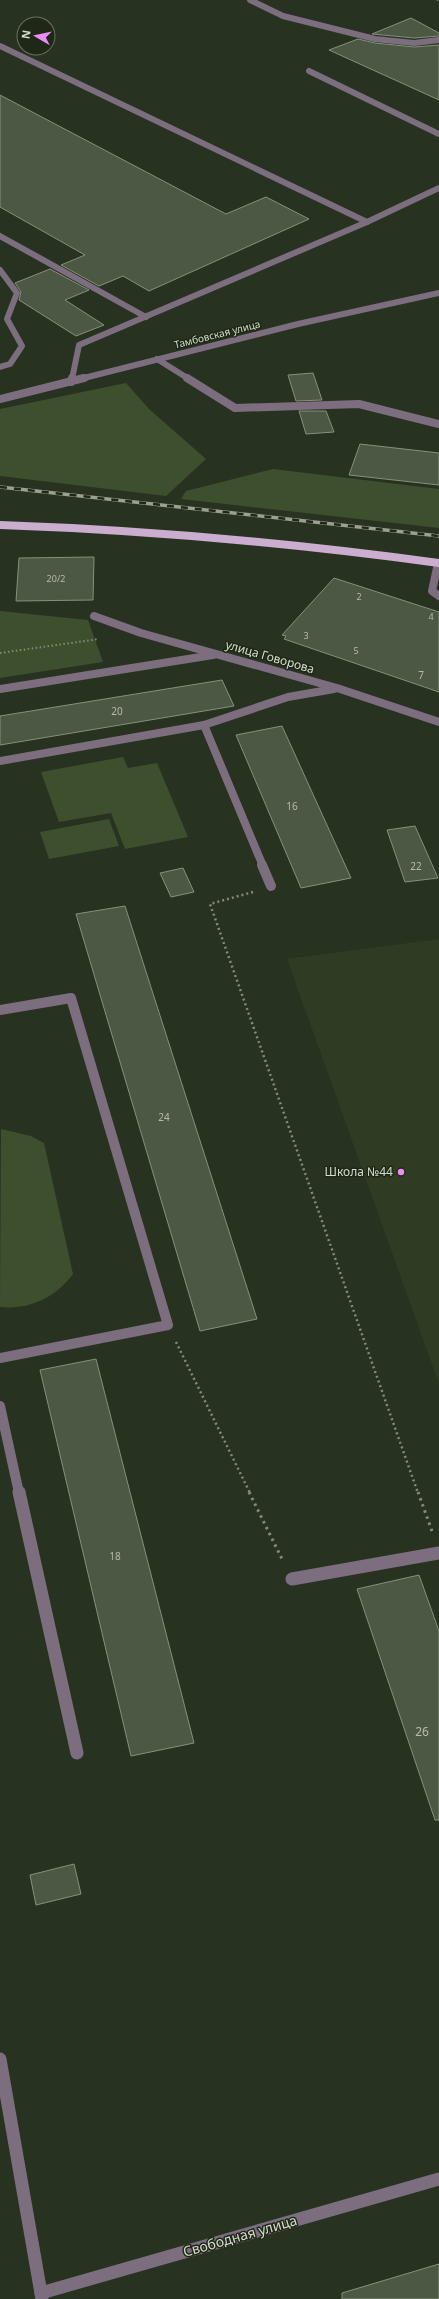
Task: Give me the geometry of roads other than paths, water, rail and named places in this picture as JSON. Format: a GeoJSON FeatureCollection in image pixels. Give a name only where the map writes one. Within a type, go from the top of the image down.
{"type":"FeatureCollection","features":[{"type":"Feature","properties":{"kind":"main road"},"geometry":{"type":"LineString","coordinates":[[0,525],[208,536],[324,547],[439,563]]}},
{"type":"Feature","properties":{"kind":"street"},"geometry":{"type":"LineString","coordinates":[[250,0],[283,16],[349,31],[375,39],[414,43],[439,40]]}},
{"type":"Feature","properties":{"kind":"street"},"geometry":{"type":"LineString","coordinates":[[0,46],[366,222]]}},
{"type":"Feature","properties":{"kind":"street"},"geometry":{"type":"LineString","coordinates":[[309,70],[439,134]]}},
{"type":"Feature","properties":{"kind":"street"},"geometry":{"type":"LineString","coordinates":[[71,382],[79,345],[366,222],[439,188]]}},
{"type":"Feature","properties":{"kind":"street"},"geometry":{"type":"LineString","coordinates":[[0,236],[146,317]]}},
{"type":"Feature","properties":{"kind":"street"},"geometry":{"type":"LineString","coordinates":[[0,270],[17,293],[7,319],[22,346],[10,364],[0,367]]}},
{"type":"Feature","properties":{"kind":"street","name":"Тамбовская улица"},"geometry":{"type":"LineString","coordinates":[[0,399],[298,324],[439,293]]}},
{"type":"Feature","properties":{"kind":"street"},"geometry":{"type":"LineString","coordinates":[[157,359],[235,408],[359,404],[439,424]]}},
{"type":"Feature","properties":{"kind":"street"},"geometry":{"type":"LineString","coordinates":[[439,563],[432,591],[439,596]]}},
{"type":"Feature","properties":{"kind":"street","name":"улица Говорова"},"geometry":{"type":"LineString","coordinates":[[94,616],[141,633],[337,688],[439,722]]}},
{"type":"Feature","properties":{"kind":"street"},"geometry":{"type":"LineString","coordinates":[[0,689],[217,654]]}},
{"type":"Feature","properties":{"kind":"street"},"geometry":{"type":"LineString","coordinates":[[0,761],[204,725],[288,698],[337,688]]}},
{"type":"Feature","properties":{"kind":"street"},"geometry":{"type":"LineString","coordinates":[[204,725],[271,886]]}},
{"type":"Feature","properties":{"kind":"street"},"geometry":{"type":"LineString","coordinates":[[0,1010],[71,998],[168,1325],[0,1358]]}},
{"type":"Feature","properties":{"kind":"street"},"geometry":{"type":"LineString","coordinates":[[0,1406],[77,1754]]}},
{"type":"Feature","properties":{"kind":"street"},"geometry":{"type":"LineString","coordinates":[[292,1579],[439,1553]]}},
{"type":"Feature","properties":{"kind":"street"},"geometry":{"type":"LineString","coordinates":[[0,2059],[42,2296]]}},
{"type":"Feature","properties":{"kind":"street","name":"Свободная улица"},"geometry":{"type":"LineString","coordinates":[[42,2296],[439,2179]]}},
{"type":"Feature","properties":{"kind":"railway"},"geometry":{"type":"LineString","coordinates":[[0,487],[439,536]]}},
{"type":"Feature","properties":{"kind":"place","name":"Школа №44"},"geometry":{"type":"Point","coordinates":[401,1172]}}]}
